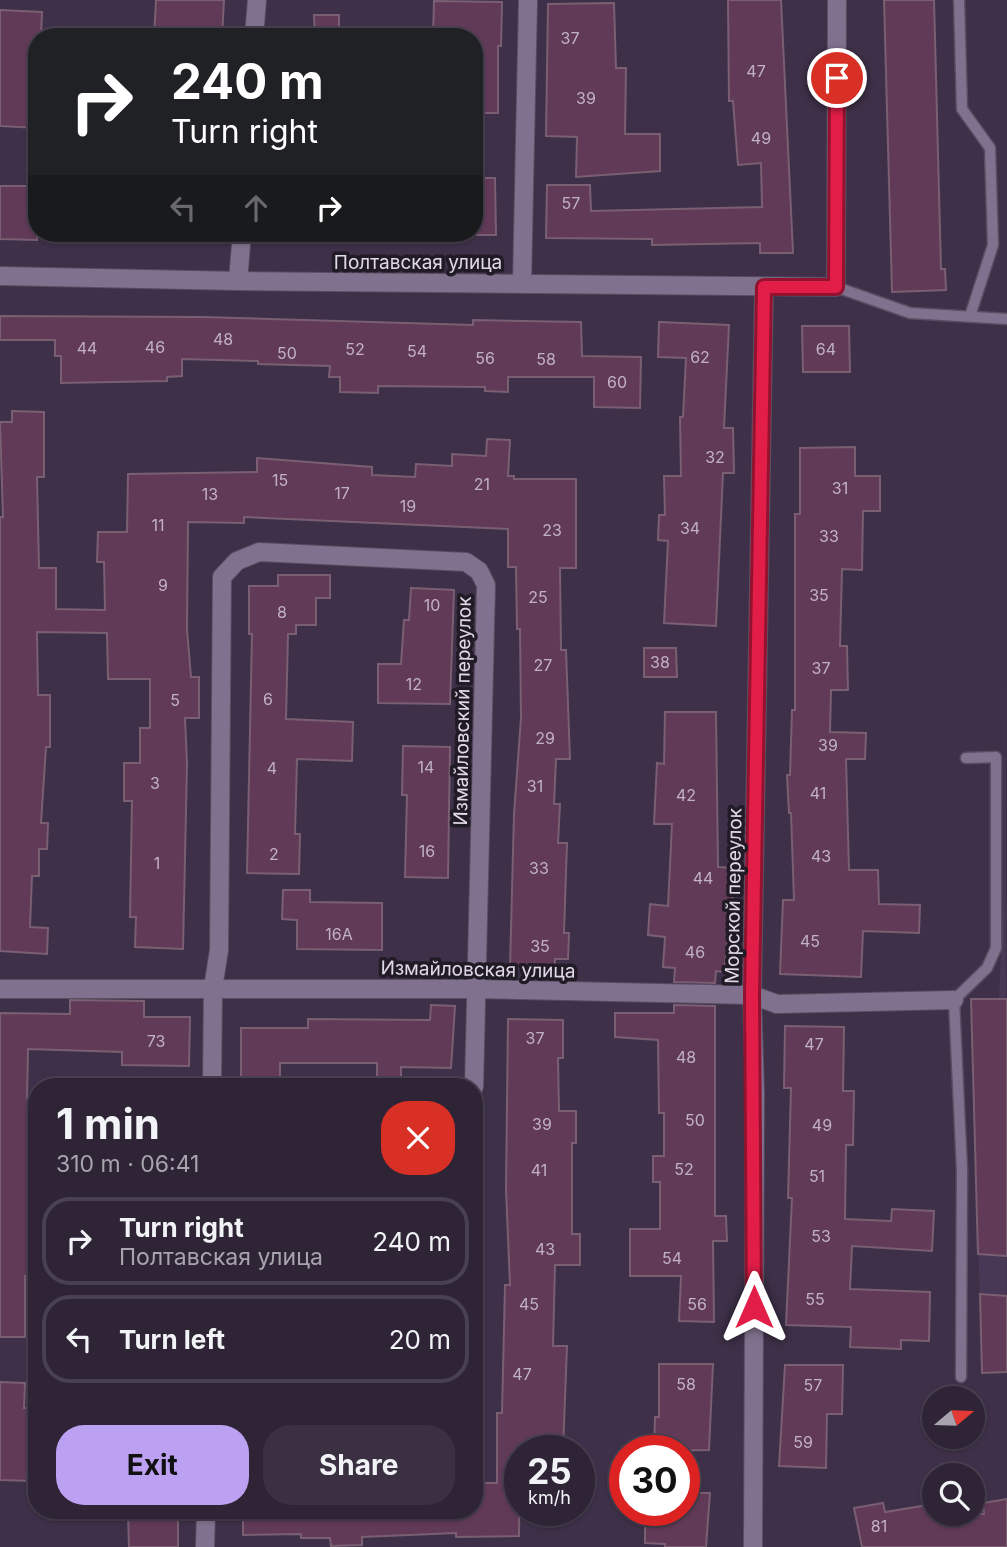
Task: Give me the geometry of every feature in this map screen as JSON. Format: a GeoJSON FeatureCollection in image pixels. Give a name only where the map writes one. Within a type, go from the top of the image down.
{"type":"FeatureCollection","features":[{"type":"Feature","properties":{"kind":"street"},"geometry":{"type":"LineString","coordinates":[[255,28],[257,0]]}},
{"type":"Feature","properties":{"kind":"street"},"geometry":{"type":"LineString","coordinates":[[522,284],[528,0]]}},
{"type":"Feature","properties":{"kind":"street"},"geometry":{"type":"LineString","coordinates":[[836,287],[837,0]]}},
{"type":"Feature","properties":{"kind":"street"},"geometry":{"type":"LineString","coordinates":[[238,281],[241,242]]}},
{"type":"Feature","properties":{"kind":"street","name":"Полтавская улица"},"geometry":{"type":"LineString","coordinates":[[0,276],[836,287]]}},
{"type":"Feature","properties":{"kind":"street","name":"Морской переулок"},"geometry":{"type":"LineString","coordinates":[[753,1547],[755,1094],[752,995],[764,287]]}},
{"type":"Feature","properties":{"kind":"street","name":"Измайловский переулок"},"geometry":{"type":"LineString","coordinates":[[212,1078],[213,988],[219,950],[222,577],[237,561],[259,552],[466,562],[479,571],[486,585],[474,1078]]}},
{"type":"Feature","properties":{"kind":"street","name":"Измайловская улица"},"geometry":{"type":"LineString","coordinates":[[0,989],[476,989],[752,995],[777,1004],[954,1000]]}},
{"type":"Feature","properties":{"kind":"street"},"geometry":{"type":"LineString","coordinates":[[205,1547],[206,1519]]}},
{"type":"Feature","properties":{"kind":"lane"},"geometry":{"type":"LineString","coordinates":[[959,0],[962,109],[990,148],[991,162],[993,245],[970,317]]}},
{"type":"Feature","properties":{"kind":"lane"},"geometry":{"type":"LineString","coordinates":[[836,287],[910,313],[1007,319]]}},
{"type":"Feature","properties":{"kind":"lane"},"geometry":{"type":"LineString","coordinates":[[961,1377],[961,1170],[954,1000],[987,968],[996,948],[996,757],[966,758]]}},
{"type":"Feature","properties":{"kind":"shaded area"},"geometry":{"type":"Polygon","coordinates":[[[1005,628],[1007,1372],[982,1373],[971,999],[999,999],[1004,880],[1005,628]]]}},
{"type":"Feature","properties":{"kind":"building"},"geometry":{"type":"Polygon","coordinates":[[[156,0],[224,0],[222,28],[154,28],[156,0]]]}},
{"type":"Feature","properties":{"kind":"building"},"geometry":{"type":"Polygon","coordinates":[[[728,0],[781,0],[793,253],[760,253],[760,243],[652,245],[652,239],[546,238],[547,185],[590,185],[591,211],[762,207],[761,163],[738,165],[733,101],[729,101],[728,0]]]}},
{"type":"Feature","properties":{"kind":"building"},"geometry":{"type":"Polygon","coordinates":[[[884,0],[934,0],[941,269],[945,269],[946,290],[892,292],[884,0]]]}},
{"type":"Feature","properties":{"kind":"building"},"geometry":{"type":"Polygon","coordinates":[[[434,1],[502,2],[501,46],[498,46],[498,113],[483,113],[483,28],[433,28],[434,1]]]}},
{"type":"Feature","properties":{"kind":"building"},"geometry":{"type":"Polygon","coordinates":[[[614,3],[616,68],[626,68],[625,134],[660,134],[660,171],[576,177],[577,137],[546,136],[548,4],[614,3]]]}},
{"type":"Feature","properties":{"kind":"building"},"geometry":{"type":"Polygon","coordinates":[[[0,10],[42,12],[41,28],[28,28],[28,128],[0,126],[0,10]]]}},
{"type":"Feature","properties":{"kind":"building"},"geometry":{"type":"Polygon","coordinates":[[[314,15],[339,15],[339,28],[315,28],[314,15]]]}},
{"type":"Feature","properties":{"kind":"building"},"geometry":{"type":"Polygon","coordinates":[[[483,178],[495,178],[496,235],[483,235],[483,178]]]}},
{"type":"Feature","properties":{"kind":"building"},"geometry":{"type":"Polygon","coordinates":[[[0,186],[28,186],[28,240],[0,239],[0,186]]]}},
{"type":"Feature","properties":{"kind":"building"},"geometry":{"type":"Polygon","coordinates":[[[0,316],[202,317],[473,325],[473,320],[581,322],[582,356],[641,357],[640,408],[594,407],[594,377],[508,377],[508,392],[485,391],[485,387],[378,386],[378,393],[340,392],[340,377],[329,377],[330,366],[258,364],[258,361],[182,359],[182,376],[167,377],[167,381],[61,383],[61,356],[55,356],[55,340],[0,340],[0,316]]]}},
{"type":"Feature","properties":{"kind":"building"},"geometry":{"type":"Polygon","coordinates":[[[659,322],[729,325],[724,428],[733,428],[734,473],[723,473],[716,626],[664,623],[668,541],[658,540],[659,515],[665,515],[664,476],[681,476],[680,417],[683,417],[686,358],[658,357],[659,322]]]}},
{"type":"Feature","properties":{"kind":"building"},"geometry":{"type":"Polygon","coordinates":[[[802,326],[849,326],[850,372],[803,372],[802,326]]]}},
{"type":"Feature","properties":{"kind":"building"},"geometry":{"type":"Polygon","coordinates":[[[12,411],[44,412],[44,477],[37,477],[39,568],[56,568],[56,609],[105,610],[104,562],[97,562],[98,532],[127,532],[128,474],[257,472],[257,458],[372,467],[372,475],[415,477],[416,464],[452,466],[452,454],[486,456],[487,439],[510,440],[508,476],[514,476],[514,479],[576,479],[576,568],[560,568],[561,650],[566,650],[570,759],[556,759],[554,804],[560,804],[558,843],[567,843],[564,933],[569,933],[568,959],[555,959],[555,969],[510,968],[514,814],[521,718],[516,567],[508,567],[508,529],[244,517],[244,523],[188,522],[187,629],[191,677],[199,677],[199,718],[185,718],[187,764],[183,949],[135,947],[136,917],[130,917],[132,801],[124,801],[124,763],[140,763],[140,728],[150,728],[150,679],[108,679],[107,633],[37,632],[38,695],[50,695],[50,747],[46,747],[41,823],[48,823],[47,849],[39,849],[39,876],[32,876],[30,927],[48,928],[47,954],[0,951],[0,517],[3,517],[0,422],[12,422],[12,411]]]}},
{"type":"Feature","properties":{"kind":"building"},"geometry":{"type":"Polygon","coordinates":[[[855,447],[855,476],[880,476],[880,511],[863,511],[862,570],[842,569],[840,646],[847,646],[848,690],[831,690],[830,732],[866,733],[865,759],[846,759],[849,870],[878,870],[879,904],[920,905],[919,933],[863,931],[861,977],[780,974],[783,900],[794,900],[787,775],[790,775],[792,710],[795,710],[795,514],[800,514],[800,448],[855,447]]]}},
{"type":"Feature","properties":{"kind":"building"},"geometry":{"type":"Polygon","coordinates":[[[278,575],[330,575],[330,598],[316,598],[316,625],[296,625],[296,634],[288,634],[286,719],[353,722],[352,761],[297,759],[295,834],[300,834],[299,874],[247,873],[252,634],[249,634],[249,586],[278,586],[278,575]]]}},
{"type":"Feature","properties":{"kind":"building"},"geometry":{"type":"Polygon","coordinates":[[[411,588],[454,590],[450,704],[378,703],[378,664],[401,664],[404,620],[409,620],[411,588]]]}},
{"type":"Feature","properties":{"kind":"building"},"geometry":{"type":"Polygon","coordinates":[[[644,648],[676,648],[677,677],[644,677],[644,648]]]}},
{"type":"Feature","properties":{"kind":"building"},"geometry":{"type":"Polygon","coordinates":[[[665,712],[716,712],[718,867],[736,868],[724,972],[716,971],[715,983],[674,982],[675,968],[663,967],[665,937],[648,935],[650,904],[668,906],[672,824],[654,824],[657,763],[664,764],[665,712]]]}},
{"type":"Feature","properties":{"kind":"building"},"geometry":{"type":"Polygon","coordinates":[[[403,746],[450,747],[448,878],[405,877],[407,795],[402,795],[403,746]]]}},
{"type":"Feature","properties":{"kind":"building"},"geometry":{"type":"Polygon","coordinates":[[[283,890],[310,890],[310,902],[382,903],[382,950],[297,949],[297,920],[282,919],[283,890]]]}},
{"type":"Feature","properties":{"kind":"building"},"geometry":{"type":"Polygon","coordinates":[[[971,999],[1007,999],[1007,1256],[978,1254],[971,999]]]}},
{"type":"Feature","properties":{"kind":"building"},"geometry":{"type":"Polygon","coordinates":[[[70,1000],[144,1001],[144,1017],[190,1017],[189,1066],[122,1065],[122,1052],[28,1049],[28,1276],[25,1276],[25,1337],[0,1337],[0,1013],[70,1014],[70,1000]]]}},
{"type":"Feature","properties":{"kind":"building"},"geometry":{"type":"Polygon","coordinates":[[[431,1005],[455,1006],[451,1068],[401,1067],[401,1078],[377,1078],[377,1063],[280,1063],[280,1077],[241,1077],[241,1028],[308,1028],[308,1019],[430,1020],[431,1005]]]}},
{"type":"Feature","properties":{"kind":"building"},"geometry":{"type":"Polygon","coordinates":[[[674,1005],[715,1006],[715,1216],[726,1216],[727,1241],[713,1241],[714,1322],[679,1321],[681,1276],[630,1276],[630,1229],[660,1229],[660,1182],[653,1182],[653,1156],[664,1156],[664,1113],[659,1113],[658,1040],[615,1037],[615,1013],[674,1013],[674,1005]]]}},
{"type":"Feature","properties":{"kind":"building"},"geometry":{"type":"Polygon","coordinates":[[[508,1019],[563,1020],[563,1058],[558,1058],[559,1111],[576,1111],[576,1143],[572,1143],[572,1234],[580,1234],[580,1265],[555,1265],[553,1346],[567,1346],[564,1435],[504,1435],[504,1526],[519,1526],[519,1536],[456,1537],[456,1533],[362,1537],[362,1545],[331,1546],[330,1538],[301,1538],[301,1534],[243,1535],[243,1519],[483,1519],[483,1483],[497,1483],[497,1413],[502,1413],[505,1285],[510,1285],[506,1189],[508,1019]]]}},
{"type":"Feature","properties":{"kind":"building"},"geometry":{"type":"Polygon","coordinates":[[[785,1026],[844,1027],[843,1091],[854,1091],[853,1145],[846,1145],[845,1219],[891,1221],[892,1209],[934,1211],[932,1251],[852,1246],[850,1289],[930,1292],[929,1341],[901,1340],[901,1349],[850,1347],[851,1327],[786,1325],[792,1198],[788,1198],[791,1088],[784,1088],[785,1026]]]}},
{"type":"Feature","properties":{"kind":"building"},"geometry":{"type":"Polygon","coordinates":[[[980,1294],[1007,1296],[1007,1372],[982,1373],[980,1294]]]}},
{"type":"Feature","properties":{"kind":"building"},"geometry":{"type":"Polygon","coordinates":[[[659,1364],[713,1364],[709,1450],[700,1450],[700,1435],[654,1435],[655,1417],[659,1417],[659,1364]]]}},
{"type":"Feature","properties":{"kind":"building"},"geometry":{"type":"Polygon","coordinates":[[[785,1365],[843,1365],[842,1414],[827,1414],[826,1468],[779,1466],[785,1365]]]}},
{"type":"Feature","properties":{"kind":"building"},"geometry":{"type":"Polygon","coordinates":[[[0,1382],[25,1383],[24,1408],[28,1408],[28,1481],[0,1480],[0,1382]]]}},
{"type":"Feature","properties":{"kind":"building"},"geometry":{"type":"Polygon","coordinates":[[[700,1493],[710,1493],[706,1547],[665,1547],[665,1544],[645,1543],[645,1526],[700,1526],[700,1493]]]}},
{"type":"Feature","properties":{"kind":"building"},"geometry":{"type":"Polygon","coordinates":[[[1007,1499],[1007,1547],[862,1547],[854,1508],[883,1503],[885,1512],[922,1506],[922,1526],[985,1526],[985,1503],[1007,1499]]]}},
{"type":"Feature","properties":{"kind":"building"},"geometry":{"type":"Polygon","coordinates":[[[128,1519],[178,1519],[178,1547],[129,1547],[128,1519]]]}},
{"type":"Feature","properties":{"kind":"route"},"geometry":{"type":"LineString","coordinates":[[754,1307],[755,1094],[752,995],[764,287],[836,287],[837,78]]}}]}
